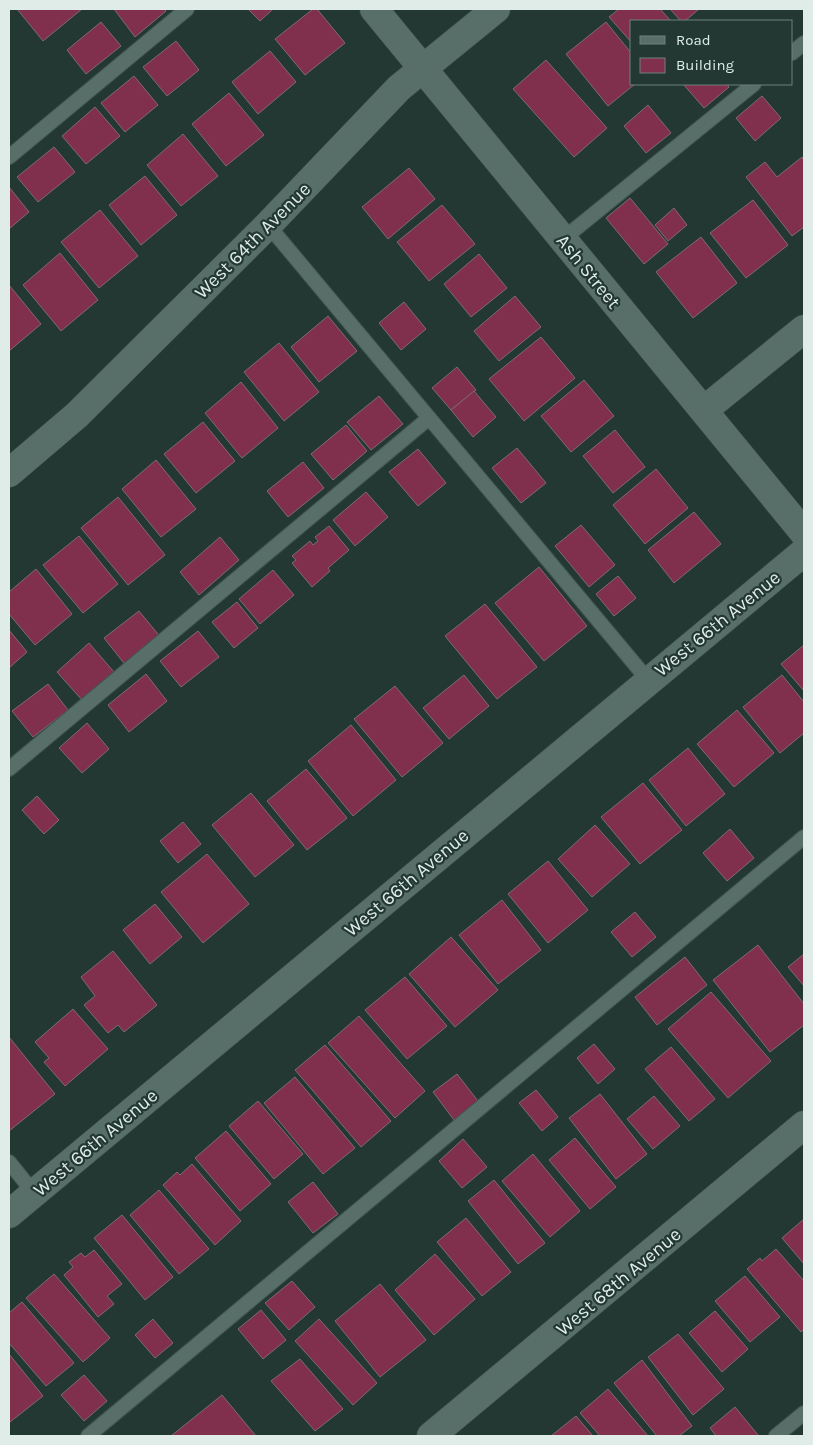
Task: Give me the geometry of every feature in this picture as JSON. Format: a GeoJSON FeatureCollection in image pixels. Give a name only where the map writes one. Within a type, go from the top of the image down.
{"type":"FeatureCollection","features":[{"type":"Feature","properties":{"kind":"street","name":"Ash Street"},"geometry":{"type":"LineString","coordinates":[[374,9],[804,533]]}},
{"type":"Feature","properties":{"kind":"street","name":"West 64th Avenue"},"geometry":{"type":"LineString","coordinates":[[9,473],[77,415],[268,225],[399,88],[496,9]]}},
{"type":"Feature","properties":{"kind":"street"},"geometry":{"type":"LineString","coordinates":[[704,410],[804,329]]}},
{"type":"Feature","properties":{"kind":"street","name":"West 66th Avenue"},"geometry":{"type":"LineString","coordinates":[[9,1214],[804,552]]}},
{"type":"Feature","properties":{"kind":"street","name":"West 68th Avenue"},"geometry":{"type":"LineString","coordinates":[[431,1436],[804,1125]]}},
{"type":"Feature","properties":{"kind":"lane"},"geometry":{"type":"LineString","coordinates":[[9,157],[187,9]]}},
{"type":"Feature","properties":{"kind":"lane"},"geometry":{"type":"LineString","coordinates":[[793,52],[804,43]]}},
{"type":"Feature","properties":{"kind":"lane"},"geometry":{"type":"LineString","coordinates":[[564,239],[753,85]]}},
{"type":"Feature","properties":{"kind":"lane"},"geometry":{"type":"LineString","coordinates":[[268,225],[648,680]]}},
{"type":"Feature","properties":{"kind":"lane"},"geometry":{"type":"LineString","coordinates":[[9,769],[429,418]]}},
{"type":"Feature","properties":{"kind":"lane"},"geometry":{"type":"LineString","coordinates":[[88,1436],[804,837]]}},
{"type":"Feature","properties":{"kind":"lane"},"geometry":{"type":"LineString","coordinates":[[9,1162],[34,1193]]}},
{"type":"Feature","properties":{"kind":"lane"},"geometry":{"type":"LineString","coordinates":[[776,1436],[804,1413]]}},
{"type":"Feature","properties":{"kind":"building"},"geometry":{"type":"Polygon","coordinates":[[[17,9],[82,9],[43,41],[17,9]]]}},
{"type":"Feature","properties":{"kind":"building"},"geometry":{"type":"Polygon","coordinates":[[[114,9],[164,9],[166,11],[135,37],[114,9]]]}},
{"type":"Feature","properties":{"kind":"building"},"geometry":{"type":"Polygon","coordinates":[[[248,9],[273,9],[260,21],[248,9]]]}},
{"type":"Feature","properties":{"kind":"building"},"geometry":{"type":"Polygon","coordinates":[[[313,9],[317,9],[345,43],[305,75],[275,39],[313,9]]]}},
{"type":"Feature","properties":{"kind":"building"},"geometry":{"type":"Polygon","coordinates":[[[619,9],[660,9],[670,20],[630,20],[630,41],[609,17],[619,9]]]}},
{"type":"Feature","properties":{"kind":"building"},"geometry":{"type":"Polygon","coordinates":[[[670,9],[699,9],[686,20],[680,20],[670,9]]]}},
{"type":"Feature","properties":{"kind":"building"},"geometry":{"type":"Polygon","coordinates":[[[101,22],[121,46],[86,74],[67,50],[101,22]]]}},
{"type":"Feature","properties":{"kind":"building"},"geometry":{"type":"Polygon","coordinates":[[[606,22],[630,52],[630,85],[634,85],[608,106],[566,54],[606,22]]]}},
{"type":"Feature","properties":{"kind":"building"},"geometry":{"type":"Polygon","coordinates":[[[176,41],[199,70],[167,96],[143,67],[176,41]]]}},
{"type":"Feature","properties":{"kind":"building"},"geometry":{"type":"Polygon","coordinates":[[[270,51],[296,82],[258,114],[232,82],[270,51]]]}},
{"type":"Feature","properties":{"kind":"building"},"geometry":{"type":"Polygon","coordinates":[[[546,60],[607,128],[574,157],[513,89],[546,60]]]}},
{"type":"Feature","properties":{"kind":"building"},"geometry":{"type":"Polygon","coordinates":[[[134,76],[158,105],[125,132],[101,103],[134,76]]]}},
{"type":"Feature","properties":{"kind":"building"},"geometry":{"type":"Polygon","coordinates":[[[684,85],[728,85],[729,87],[704,108],[684,85]]]}},
{"type":"Feature","properties":{"kind":"building"},"geometry":{"type":"Polygon","coordinates":[[[229,93],[264,135],[226,166],[192,124],[229,93]]]}},
{"type":"Feature","properties":{"kind":"building"},"geometry":{"type":"Polygon","coordinates":[[[762,96],[781,118],[755,141],[736,118],[762,96]]]}},
{"type":"Feature","properties":{"kind":"building"},"geometry":{"type":"Polygon","coordinates":[[[648,105],[671,133],[646,153],[624,126],[648,105]]]}},
{"type":"Feature","properties":{"kind":"building"},"geometry":{"type":"Polygon","coordinates":[[[95,107],[120,136],[86,164],[62,136],[95,107]]]}},
{"type":"Feature","properties":{"kind":"building"},"geometry":{"type":"Polygon","coordinates":[[[183,134],[218,176],[181,206],[147,165],[183,134]]]}},
{"type":"Feature","properties":{"kind":"building"},"geometry":{"type":"Polygon","coordinates":[[[54,147],[75,172],[38,202],[17,177],[54,147]]]}},
{"type":"Feature","properties":{"kind":"building"},"geometry":{"type":"Polygon","coordinates":[[[802,157],[804,161],[804,227],[792,236],[746,177],[765,162],[777,177],[802,157]]]}},
{"type":"Feature","properties":{"kind":"building"},"geometry":{"type":"Polygon","coordinates":[[[409,168],[435,199],[388,239],[362,207],[409,168]]]}},
{"type":"Feature","properties":{"kind":"building"},"geometry":{"type":"Polygon","coordinates":[[[145,176],[177,215],[141,245],[109,205],[145,176]]]}},
{"type":"Feature","properties":{"kind":"building"},"geometry":{"type":"Polygon","coordinates":[[[9,187],[29,212],[9,229],[9,187]]]}},
{"type":"Feature","properties":{"kind":"building"},"geometry":{"type":"Polygon","coordinates":[[[630,198],[668,244],[644,264],[606,218],[630,198]]]}},
{"type":"Feature","properties":{"kind":"building"},"geometry":{"type":"Polygon","coordinates":[[[753,200],[788,245],[746,278],[710,233],[753,200]]]}},
{"type":"Feature","properties":{"kind":"building"},"geometry":{"type":"Polygon","coordinates":[[[442,205],[475,244],[429,281],[397,242],[442,205]]]}},
{"type":"Feature","properties":{"kind":"building"},"geometry":{"type":"Polygon","coordinates":[[[674,208],[687,225],[668,241],[655,225],[674,208]]]}},
{"type":"Feature","properties":{"kind":"building"},"geometry":{"type":"Polygon","coordinates":[[[100,210],[138,256],[99,288],[61,242],[100,210]]]}},
{"type":"Feature","properties":{"kind":"building"},"geometry":{"type":"Polygon","coordinates":[[[701,237],[737,283],[693,318],[656,272],[701,237]]]}},
{"type":"Feature","properties":{"kind":"building"},"geometry":{"type":"Polygon","coordinates":[[[60,253],[98,300],[61,331],[23,285],[60,253]]]}},
{"type":"Feature","properties":{"kind":"building"},"geometry":{"type":"Polygon","coordinates":[[[479,254],[507,288],[471,317],[444,284],[479,254]]]}},
{"type":"Feature","properties":{"kind":"building"},"geometry":{"type":"Polygon","coordinates":[[[9,285],[41,324],[9,351],[9,285]]]}},
{"type":"Feature","properties":{"kind":"building"},"geometry":{"type":"Polygon","coordinates":[[[515,296],[541,327],[499,361],[474,331],[515,296]]]}},
{"type":"Feature","properties":{"kind":"building"},"geometry":{"type":"Polygon","coordinates":[[[404,302],[426,329],[401,350],[379,323],[404,302]]]}},
{"type":"Feature","properties":{"kind":"building"},"geometry":{"type":"Polygon","coordinates":[[[328,316],[357,351],[319,382],[291,347],[328,316]]]}},
{"type":"Feature","properties":{"kind":"building"},"geometry":{"type":"Polygon","coordinates":[[[541,337],[575,378],[524,421],[489,379],[541,337]]]}},
{"type":"Feature","properties":{"kind":"building"},"geometry":{"type":"Polygon","coordinates":[[[279,343],[319,392],[284,421],[244,372],[279,343]]]}},
{"type":"Feature","properties":{"kind":"building"},"geometry":{"type":"Polygon","coordinates":[[[457,367],[476,390],[451,410],[432,388],[457,367]]]}},
{"type":"Feature","properties":{"kind":"building"},"geometry":{"type":"Polygon","coordinates":[[[584,380],[614,416],[571,452],[541,416],[584,380]]]}},
{"type":"Feature","properties":{"kind":"building"},"geometry":{"type":"Polygon","coordinates":[[[241,382],[278,428],[242,458],[205,413],[241,382]]]}},
{"type":"Feature","properties":{"kind":"building"},"geometry":{"type":"Polygon","coordinates":[[[474,391],[496,417],[473,437],[451,410],[474,391]]]}},
{"type":"Feature","properties":{"kind":"building"},"geometry":{"type":"Polygon","coordinates":[[[379,396],[403,424],[371,450],[347,422],[379,396]]]}},
{"type":"Feature","properties":{"kind":"building"},"geometry":{"type":"Polygon","coordinates":[[[203,422],[235,461],[196,493],[164,454],[203,422]]]}},
{"type":"Feature","properties":{"kind":"building"},"geometry":{"type":"Polygon","coordinates":[[[346,425],[367,451],[333,480],[311,454],[346,425]]]}},
{"type":"Feature","properties":{"kind":"building"},"geometry":{"type":"Polygon","coordinates":[[[615,430],[645,467],[613,493],[583,456],[615,430]]]}},
{"type":"Feature","properties":{"kind":"building"},"geometry":{"type":"Polygon","coordinates":[[[517,448],[546,483],[521,503],[492,468],[517,448]]]}},
{"type":"Feature","properties":{"kind":"building"},"geometry":{"type":"Polygon","coordinates":[[[418,449],[446,483],[418,506],[389,472],[418,449]]]}},
{"type":"Feature","properties":{"kind":"building"},"geometry":{"type":"Polygon","coordinates":[[[156,460],[196,509],[161,537],[122,489],[156,460]]]}},
{"type":"Feature","properties":{"kind":"building"},"geometry":{"type":"Polygon","coordinates":[[[303,462],[324,488],[288,517],[267,491],[303,462]]]}},
{"type":"Feature","properties":{"kind":"building"},"geometry":{"type":"Polygon","coordinates":[[[656,469],[688,508],[645,544],[613,505],[656,469]]]}},
{"type":"Feature","properties":{"kind":"building"},"geometry":{"type":"Polygon","coordinates":[[[366,492],[388,517],[355,546],[333,520],[366,492]]]}},
{"type":"Feature","properties":{"kind":"building"},"geometry":{"type":"Polygon","coordinates":[[[118,497],[165,555],[128,585],[81,528],[118,497]]]}},
{"type":"Feature","properties":{"kind":"building"},"geometry":{"type":"Polygon","coordinates":[[[694,512],[721,544],[674,583],[648,550],[694,512]]]}},
{"type":"Feature","properties":{"kind":"building"},"geometry":{"type":"Polygon","coordinates":[[[581,525],[615,565],[589,587],[555,546],[581,525]]]}},
{"type":"Feature","properties":{"kind":"building"},"geometry":{"type":"Polygon","coordinates":[[[329,526],[349,550],[328,568],[330,571],[312,587],[292,563],[296,560],[292,556],[310,541],[313,545],[318,541],[315,537],[329,526]]]}},
{"type":"Feature","properties":{"kind":"building"},"geometry":{"type":"Polygon","coordinates":[[[79,536],[118,584],[83,613],[43,565],[79,536]]]}},
{"type":"Feature","properties":{"kind":"building"},"geometry":{"type":"Polygon","coordinates":[[[220,537],[239,560],[199,595],[180,572],[220,537]]]}},
{"type":"Feature","properties":{"kind":"building"},"geometry":{"type":"Polygon","coordinates":[[[539,567],[587,626],[544,661],[495,603],[539,567]]]}},
{"type":"Feature","properties":{"kind":"building"},"geometry":{"type":"Polygon","coordinates":[[[36,569],[72,614],[35,645],[9,614],[9,592],[36,569]]]}},
{"type":"Feature","properties":{"kind":"building"},"geometry":{"type":"Polygon","coordinates":[[[273,570],[294,595],[260,624],[239,599],[273,570]]]}},
{"type":"Feature","properties":{"kind":"building"},"geometry":{"type":"Polygon","coordinates":[[[618,576],[636,598],[614,616],[596,594],[618,576]]]}},
{"type":"Feature","properties":{"kind":"building"},"geometry":{"type":"Polygon","coordinates":[[[237,602],[258,628],[234,648],[212,622],[237,602]]]}},
{"type":"Feature","properties":{"kind":"building"},"geometry":{"type":"Polygon","coordinates":[[[485,604],[537,667],[497,699],[445,636],[485,604]]]}},
{"type":"Feature","properties":{"kind":"building"},"geometry":{"type":"Polygon","coordinates":[[[139,611],[162,639],[127,667],[104,638],[139,611]]]}},
{"type":"Feature","properties":{"kind":"building"},"geometry":{"type":"Polygon","coordinates":[[[9,630],[27,652],[9,668],[9,630]]]}},
{"type":"Feature","properties":{"kind":"building"},"geometry":{"type":"Polygon","coordinates":[[[198,631],[219,657],[181,687],[160,661],[198,631]]]}},
{"type":"Feature","properties":{"kind":"building"},"geometry":{"type":"Polygon","coordinates":[[[89,643],[114,672],[82,700],[57,672],[89,643]]]}},
{"type":"Feature","properties":{"kind":"building"},"geometry":{"type":"Polygon","coordinates":[[[804,645],[804,691],[781,664],[804,645]]]}},
{"type":"Feature","properties":{"kind":"building"},"geometry":{"type":"Polygon","coordinates":[[[146,674],[167,701],[129,732],[108,705],[146,674]]]}},
{"type":"Feature","properties":{"kind":"building"},"geometry":{"type":"Polygon","coordinates":[[[464,675],[489,706],[449,739],[423,708],[464,675]]]}},
{"type":"Feature","properties":{"kind":"building"},"geometry":{"type":"Polygon","coordinates":[[[782,675],[804,702],[804,733],[780,753],[743,707],[782,675]]]}},
{"type":"Feature","properties":{"kind":"building"},"geometry":{"type":"Polygon","coordinates":[[[48,684],[68,710],[33,737],[12,711],[48,684]]]}},
{"type":"Feature","properties":{"kind":"building"},"geometry":{"type":"Polygon","coordinates":[[[395,686],[443,743],[402,777],[354,719],[395,686]]]}},
{"type":"Feature","properties":{"kind":"building"},"geometry":{"type":"Polygon","coordinates":[[[737,710],[774,753],[734,787],[697,744],[737,710]]]}},
{"type":"Feature","properties":{"kind":"building"},"geometry":{"type":"Polygon","coordinates":[[[87,723],[109,749],[82,773],[59,748],[87,723]]]}},
{"type":"Feature","properties":{"kind":"building"},"geometry":{"type":"Polygon","coordinates":[[[351,725],[396,780],[353,816],[308,761],[351,725]]]}},
{"type":"Feature","properties":{"kind":"building"},"geometry":{"type":"Polygon","coordinates":[[[688,748],[725,794],[686,826],[649,780],[688,748]]]}},
{"type":"Feature","properties":{"kind":"building"},"geometry":{"type":"Polygon","coordinates":[[[306,769],[347,818],[307,850],[267,801],[306,769]]]}},
{"type":"Feature","properties":{"kind":"building"},"geometry":{"type":"Polygon","coordinates":[[[643,783],[682,830],[640,864],[601,817],[643,783]]]}},
{"type":"Feature","properties":{"kind":"building"},"geometry":{"type":"Polygon","coordinates":[[[251,793],[294,845],[255,877],[212,825],[251,793]]]}},
{"type":"Feature","properties":{"kind":"building"},"geometry":{"type":"Polygon","coordinates":[[[37,796],[59,820],[44,834],[22,810],[37,796]]]}},
{"type":"Feature","properties":{"kind":"building"},"geometry":{"type":"Polygon","coordinates":[[[183,822],[201,844],[178,863],[160,841],[183,822]]]}},
{"type":"Feature","properties":{"kind":"building"},"geometry":{"type":"Polygon","coordinates":[[[595,825],[630,864],[592,897],[558,859],[595,825]]]}},
{"type":"Feature","properties":{"kind":"building"},"geometry":{"type":"Polygon","coordinates":[[[730,829],[754,858],[727,881],[703,853],[730,829]]]}},
{"type":"Feature","properties":{"kind":"building"},"geometry":{"type":"Polygon","coordinates":[[[207,854],[249,904],[203,943],[161,892],[207,854]]]}},
{"type":"Feature","properties":{"kind":"building"},"geometry":{"type":"Polygon","coordinates":[[[548,861],[588,910],[548,943],[508,894],[548,861]]]}},
{"type":"Feature","properties":{"kind":"building"},"geometry":{"type":"Polygon","coordinates":[[[502,900],[541,950],[498,984],[459,935],[502,900]]]}},
{"type":"Feature","properties":{"kind":"building"},"geometry":{"type":"Polygon","coordinates":[[[155,904],[182,937],[150,964],[123,930],[155,904]]]}},
{"type":"Feature","properties":{"kind":"building"},"geometry":{"type":"Polygon","coordinates":[[[635,912],[656,937],[632,957],[611,932],[635,912]]]}},
{"type":"Feature","properties":{"kind":"building"},"geometry":{"type":"Polygon","coordinates":[[[451,937],[498,990],[455,1027],[409,974],[451,937]]]}},
{"type":"Feature","properties":{"kind":"building"},"geometry":{"type":"Polygon","coordinates":[[[758,945],[804,1004],[804,1025],[770,1052],[713,980],[758,945]]]}},
{"type":"Feature","properties":{"kind":"building"},"geometry":{"type":"Polygon","coordinates":[[[113,951],[157,1005],[124,1032],[118,1025],[108,1033],[84,1005],[95,996],[81,977],[113,951]]]}},
{"type":"Feature","properties":{"kind":"building"},"geometry":{"type":"Polygon","coordinates":[[[804,954],[804,986],[788,967],[804,954]]]}},
{"type":"Feature","properties":{"kind":"building"},"geometry":{"type":"Polygon","coordinates":[[[685,957],[707,985],[657,1025],[635,997],[685,957]]]}},
{"type":"Feature","properties":{"kind":"building"},"geometry":{"type":"Polygon","coordinates":[[[405,977],[447,1026],[407,1059],[365,1010],[405,977]]]}},
{"type":"Feature","properties":{"kind":"building"},"geometry":{"type":"Polygon","coordinates":[[[711,992],[771,1061],[728,1098],[668,1029],[711,992]]]}},
{"type":"Feature","properties":{"kind":"building"},"geometry":{"type":"Polygon","coordinates":[[[73,1009],[108,1049],[65,1086],[44,1062],[49,1058],[35,1042],[73,1009]]]}},
{"type":"Feature","properties":{"kind":"building"},"geometry":{"type":"Polygon","coordinates":[[[359,1016],[425,1091],[395,1118],[328,1043],[359,1016]]]}},
{"type":"Feature","properties":{"kind":"building"},"geometry":{"type":"Polygon","coordinates":[[[9,1037],[55,1094],[9,1131],[9,1037]]]}},
{"type":"Feature","properties":{"kind":"building"},"geometry":{"type":"Polygon","coordinates":[[[594,1044],[615,1069],[598,1084],[577,1058],[594,1044]]]}},
{"type":"Feature","properties":{"kind":"building"},"geometry":{"type":"Polygon","coordinates":[[[325,1045],[391,1121],[361,1147],[295,1070],[325,1045]]]}},
{"type":"Feature","properties":{"kind":"building"},"geometry":{"type":"Polygon","coordinates":[[[671,1047],[715,1099],[689,1121],[645,1069],[671,1047]]]}},
{"type":"Feature","properties":{"kind":"building"},"geometry":{"type":"Polygon","coordinates":[[[457,1074],[478,1101],[454,1120],[433,1092],[457,1074]]]}},
{"type":"Feature","properties":{"kind":"building"},"geometry":{"type":"Polygon","coordinates":[[[295,1077],[355,1148],[323,1174],[264,1103],[295,1077]]]}},
{"type":"Feature","properties":{"kind":"building"},"geometry":{"type":"Polygon","coordinates":[[[536,1090],[558,1117],[542,1131],[519,1103],[536,1090]]]}},
{"type":"Feature","properties":{"kind":"building"},"geometry":{"type":"Polygon","coordinates":[[[600,1094],[647,1154],[616,1179],[569,1118],[600,1094]]]}},
{"type":"Feature","properties":{"kind":"building"},"geometry":{"type":"Polygon","coordinates":[[[654,1096],[680,1126],[653,1149],[627,1119],[654,1096]]]}},
{"type":"Feature","properties":{"kind":"building"},"geometry":{"type":"Polygon","coordinates":[[[258,1101],[303,1154],[274,1179],[229,1126],[258,1101]]]}},
{"type":"Feature","properties":{"kind":"building"},"geometry":{"type":"Polygon","coordinates":[[[226,1131],[271,1184],[240,1211],[195,1158],[226,1131]]]}},
{"type":"Feature","properties":{"kind":"building"},"geometry":{"type":"Polygon","coordinates":[[[575,1138],[616,1187],[590,1209],[549,1160],[575,1138]]]}},
{"type":"Feature","properties":{"kind":"building"},"geometry":{"type":"Polygon","coordinates":[[[463,1139],[487,1167],[462,1188],[439,1161],[463,1139]]]}},
{"type":"Feature","properties":{"kind":"building"},"geometry":{"type":"Polygon","coordinates":[[[533,1154],[580,1211],[550,1237],[502,1181],[533,1154]]]}},
{"type":"Feature","properties":{"kind":"building"},"geometry":{"type":"Polygon","coordinates":[[[192,1164],[241,1221],[215,1245],[163,1185],[177,1172],[180,1175],[192,1164]]]}},
{"type":"Feature","properties":{"kind":"building"},"geometry":{"type":"Polygon","coordinates":[[[494,1180],[545,1243],[518,1264],[468,1201],[494,1180]]]}},
{"type":"Feature","properties":{"kind":"building"},"geometry":{"type":"Polygon","coordinates":[[[313,1182],[338,1214],[313,1233],[288,1202],[313,1182]]]}},
{"type":"Feature","properties":{"kind":"building"},"geometry":{"type":"Polygon","coordinates":[[[159,1190],[209,1249],[179,1274],[130,1215],[159,1190]]]}},
{"type":"Feature","properties":{"kind":"building"},"geometry":{"type":"Polygon","coordinates":[[[122,1215],[173,1277],[145,1300],[94,1238],[122,1215]]]}},
{"type":"Feature","properties":{"kind":"building"},"geometry":{"type":"Polygon","coordinates":[[[466,1218],[511,1272],[482,1296],[437,1242],[466,1218]]]}},
{"type":"Feature","properties":{"kind":"building"},"geometry":{"type":"Polygon","coordinates":[[[804,1219],[804,1264],[782,1238],[804,1219]]]}},
{"type":"Feature","properties":{"kind":"building"},"geometry":{"type":"Polygon","coordinates":[[[776,1249],[804,1281],[804,1329],[801,1332],[747,1269],[760,1258],[762,1261],[776,1249]]]}},
{"type":"Feature","properties":{"kind":"building"},"geometry":{"type":"Polygon","coordinates":[[[94,1250],[122,1284],[107,1296],[114,1304],[98,1317],[64,1275],[73,1267],[69,1262],[81,1253],[85,1257],[94,1250]]]}},
{"type":"Feature","properties":{"kind":"building"},"geometry":{"type":"Polygon","coordinates":[[[435,1254],[475,1299],[434,1335],[395,1290],[435,1254]]]}},
{"type":"Feature","properties":{"kind":"building"},"geometry":{"type":"Polygon","coordinates":[[[54,1274],[110,1338],[83,1362],[26,1298],[54,1274]]]}},
{"type":"Feature","properties":{"kind":"building"},"geometry":{"type":"Polygon","coordinates":[[[745,1276],[780,1317],[750,1342],[715,1301],[745,1276]]]}},
{"type":"Feature","properties":{"kind":"building"},"geometry":{"type":"Polygon","coordinates":[[[292,1281],[315,1307],[289,1330],[265,1303],[292,1281]]]}},
{"type":"Feature","properties":{"kind":"building"},"geometry":{"type":"Polygon","coordinates":[[[380,1284],[426,1340],[380,1377],[335,1321],[380,1284]]]}},
{"type":"Feature","properties":{"kind":"building"},"geometry":{"type":"Polygon","coordinates":[[[22,1302],[74,1363],[46,1386],[9,1343],[9,1313],[22,1302]]]}},
{"type":"Feature","properties":{"kind":"building"},"geometry":{"type":"Polygon","coordinates":[[[261,1310],[286,1340],[263,1359],[238,1329],[261,1310]]]}},
{"type":"Feature","properties":{"kind":"building"},"geometry":{"type":"Polygon","coordinates":[[[715,1311],[748,1349],[722,1372],[689,1333],[715,1311]]]}},
{"type":"Feature","properties":{"kind":"building"},"geometry":{"type":"Polygon","coordinates":[[[153,1319],[173,1343],[155,1358],[135,1335],[153,1319]]]}},
{"type":"Feature","properties":{"kind":"building"},"geometry":{"type":"Polygon","coordinates":[[[319,1319],[377,1383],[353,1405],[295,1341],[319,1319]]]}},
{"type":"Feature","properties":{"kind":"building"},"geometry":{"type":"Polygon","coordinates":[[[678,1334],[724,1389],[693,1415],[648,1357],[678,1334]]]}},
{"type":"Feature","properties":{"kind":"building"},"geometry":{"type":"Polygon","coordinates":[[[9,1354],[43,1396],[10,1422],[9,1420],[9,1354]]]}},
{"type":"Feature","properties":{"kind":"building"},"geometry":{"type":"Polygon","coordinates":[[[300,1359],[343,1409],[315,1431],[271,1381],[300,1359]]]}},
{"type":"Feature","properties":{"kind":"building"},"geometry":{"type":"Polygon","coordinates":[[[642,1360],[692,1426],[679,1436],[657,1436],[614,1383],[642,1360]]]}},
{"type":"Feature","properties":{"kind":"building"},"geometry":{"type":"Polygon","coordinates":[[[84,1375],[107,1401],[84,1421],[61,1395],[84,1375]]]}},
{"type":"Feature","properties":{"kind":"building"},"geometry":{"type":"Polygon","coordinates":[[[608,1389],[648,1436],[600,1436],[580,1413],[608,1389]]]}},
{"type":"Feature","properties":{"kind":"building"},"geometry":{"type":"Polygon","coordinates":[[[222,1395],[256,1436],[171,1436],[222,1395]]]}},
{"type":"Feature","properties":{"kind":"building"},"geometry":{"type":"Polygon","coordinates":[[[735,1407],[757,1436],[716,1436],[710,1428],[735,1407]]]}},
{"type":"Feature","properties":{"kind":"building"},"geometry":{"type":"Polygon","coordinates":[[[576,1416],[593,1436],[551,1436],[576,1416]]]}}]}
